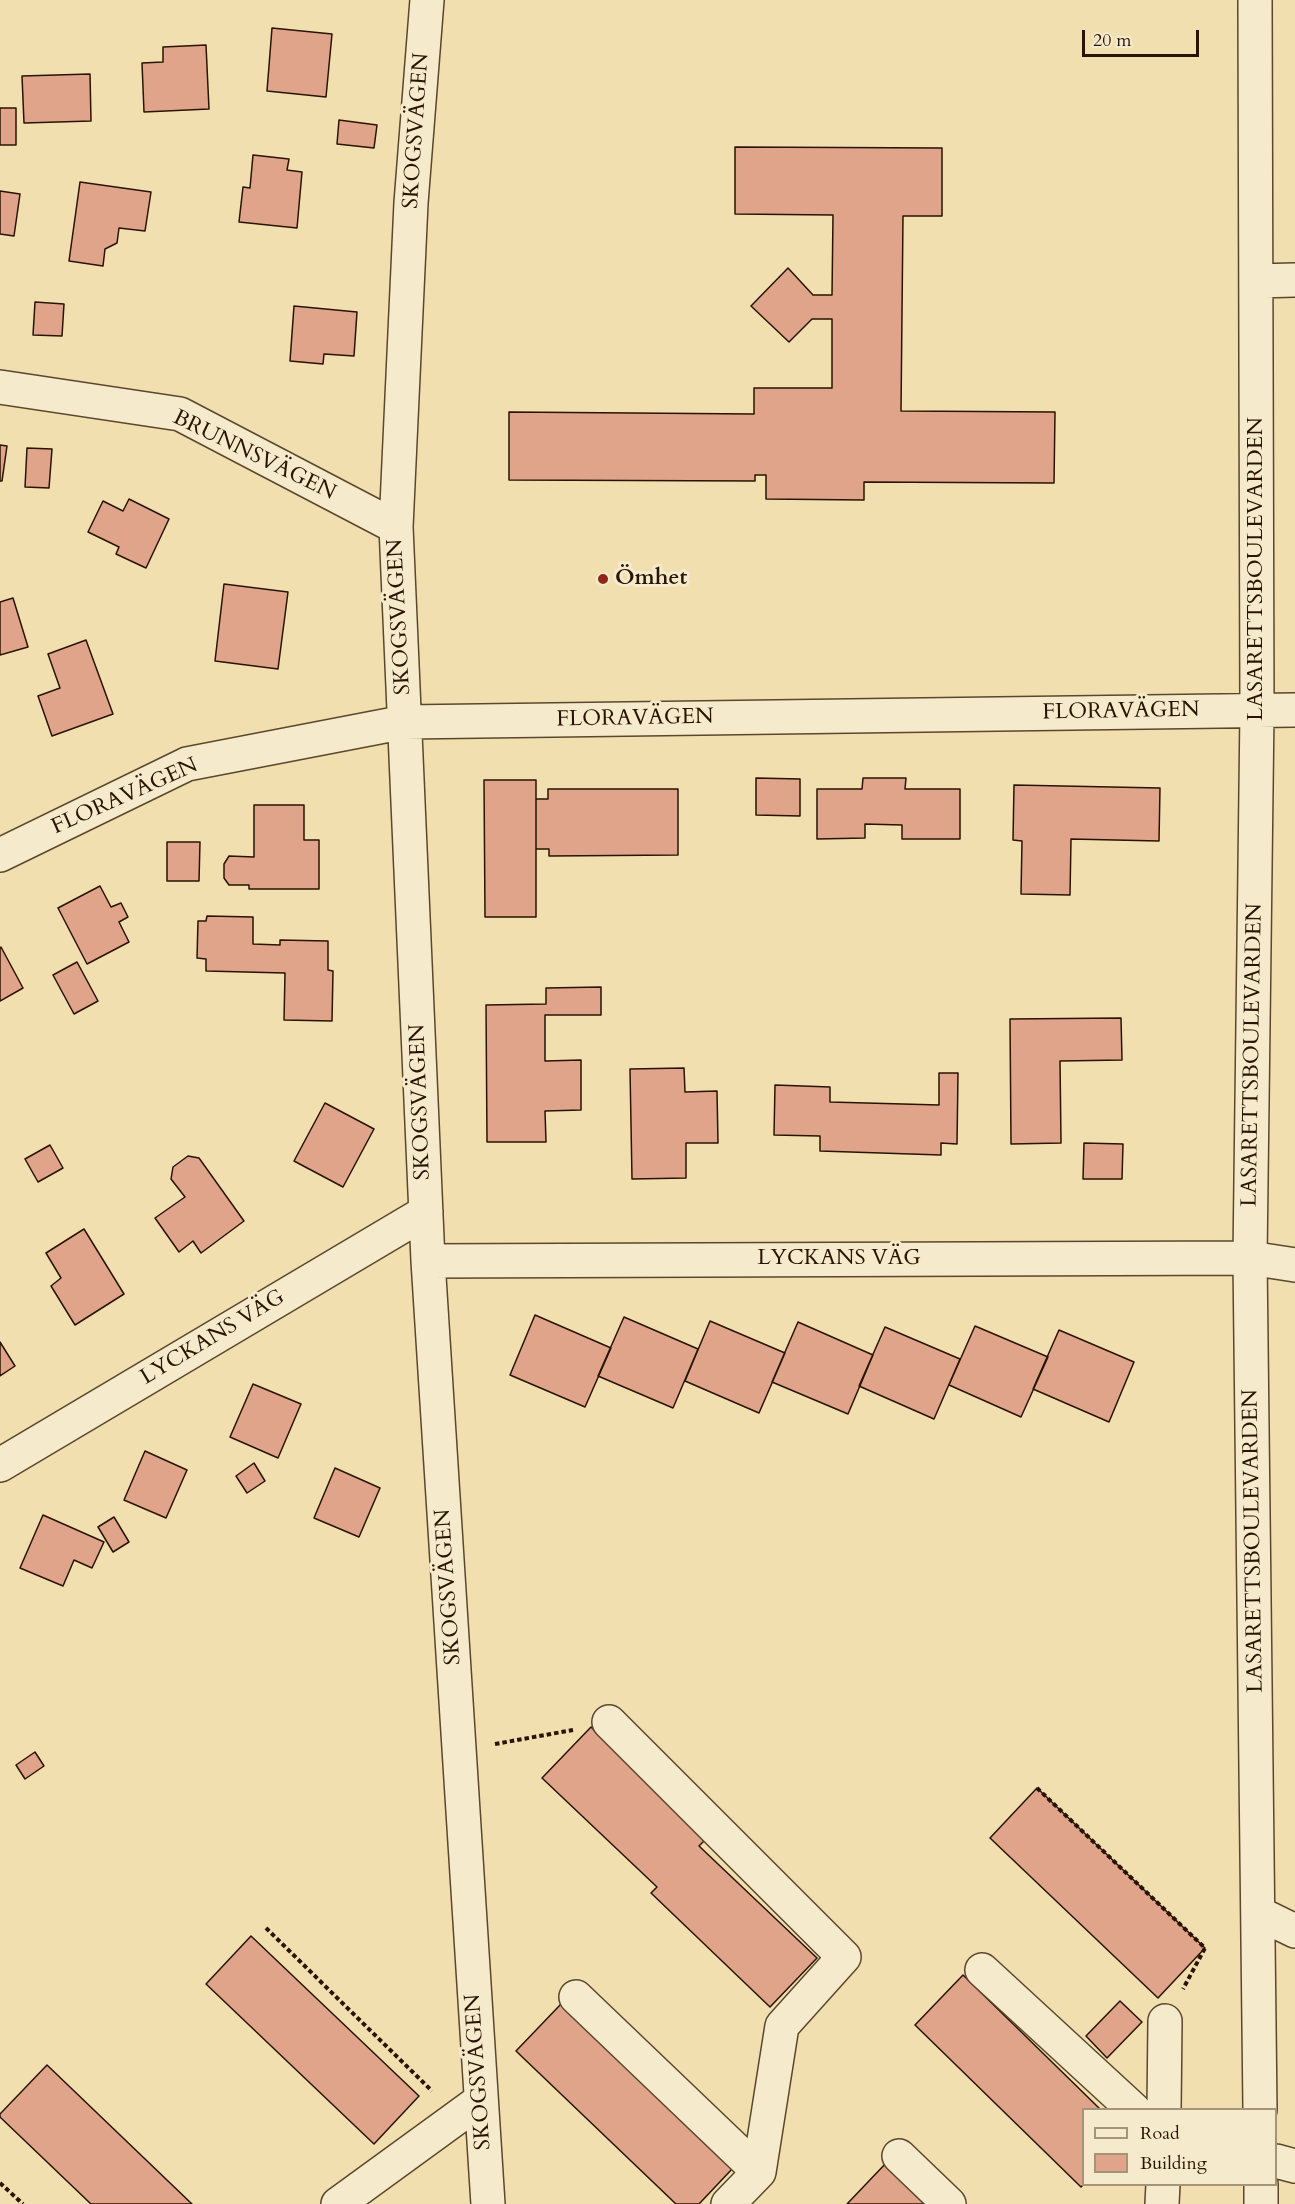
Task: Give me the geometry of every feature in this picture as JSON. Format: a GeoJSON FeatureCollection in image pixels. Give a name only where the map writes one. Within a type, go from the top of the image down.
{"type":"FeatureCollection","features":[{"type":"Feature","properties":{"kind":"street","name":"SKOGSVÄGEN"},"geometry":{"type":"LineString","coordinates":[[428,0],[411,203],[396,527],[428,1261],[459,1750],[469,2108],[488,2204]]}},
{"type":"Feature","properties":{"kind":"street","name":"LASARETTSBOULEVARDEN"},"geometry":{"type":"LineString","coordinates":[[1255,0],[1257,711],[1250,1258],[1260,2108]]}},
{"type":"Feature","properties":{"kind":"street"},"geometry":{"type":"LineString","coordinates":[[1256,280],[1295,280]]}},
{"type":"Feature","properties":{"kind":"street","name":"BRUNNSVÄGEN"},"geometry":{"type":"LineString","coordinates":[[0,387],[180,414],[396,527]]}},
{"type":"Feature","properties":{"kind":"street","name":"FLORAVÄGEN"},"geometry":{"type":"LineString","coordinates":[[0,855],[187,764],[405,722],[1295,710]]}},
{"type":"Feature","properties":{"kind":"street","name":"LYCKANS VÄG"},"geometry":{"type":"LineString","coordinates":[[0,1465],[426,1212]]}},
{"type":"Feature","properties":{"kind":"street","name":"LYCKANS VÄG"},"geometry":{"type":"LineString","coordinates":[[428,1261],[1250,1258],[1295,1265]]}},
{"type":"Feature","properties":{"kind":"street"},"geometry":{"type":"LineString","coordinates":[[609,1722],[844,1957],[782,2026],[759,2172],[728,2204]]}},
{"type":"Feature","properties":{"kind":"street"},"geometry":{"type":"LineString","coordinates":[[1258,1913],[1295,1931]]}},
{"type":"Feature","properties":{"kind":"street"},"geometry":{"type":"LineString","coordinates":[[981,1970],[1133,2108]]}},
{"type":"Feature","properties":{"kind":"street"},"geometry":{"type":"LineString","coordinates":[[576,1997],[759,2172]]}},
{"type":"Feature","properties":{"kind":"street"},"geometry":{"type":"LineString","coordinates":[[1164,2108],[1165,2021]]}},
{"type":"Feature","properties":{"kind":"street"},"geometry":{"type":"LineString","coordinates":[[338,2204],[469,2108]]}},
{"type":"Feature","properties":{"kind":"street"},"geometry":{"type":"LineString","coordinates":[[899,2157],[949,2204]]}},
{"type":"Feature","properties":{"kind":"street"},"geometry":{"type":"LineString","coordinates":[[1277,2162],[1295,2166]]}},
{"type":"Feature","properties":{"kind":"street"},"geometry":{"type":"LineString","coordinates":[[1162,2204],[1163,2186]]}},
{"type":"Feature","properties":{"kind":"street"},"geometry":{"type":"LineString","coordinates":[[1261,2186],[1261,2204]]}},
{"type":"Feature","properties":{"kind":"path"},"geometry":{"type":"LineString","coordinates":[[459,1750],[543,1737],[609,1722]]}},
{"type":"Feature","properties":{"kind":"path"},"geometry":{"type":"LineString","coordinates":[[1037,1788],[1205,1948],[1165,2021]]}},
{"type":"Feature","properties":{"kind":"path"},"geometry":{"type":"LineString","coordinates":[[266,1928],[469,2108]]}},
{"type":"Feature","properties":{"kind":"path"},"geometry":{"type":"LineString","coordinates":[[0,2182],[23,2204]]}},
{"type":"Feature","properties":{"kind":"building"},"geometry":{"type":"Polygon","coordinates":[[[272,28],[332,34],[326,97],[267,91],[272,28]]]}},
{"type":"Feature","properties":{"kind":"building"},"geometry":{"type":"Polygon","coordinates":[[[206,45],[209,109],[144,112],[142,63],[163,62],[163,47],[206,45]]]}},
{"type":"Feature","properties":{"kind":"building"},"geometry":{"type":"Polygon","coordinates":[[[90,74],[91,121],[24,123],[22,76],[90,74]]]}},
{"type":"Feature","properties":{"kind":"building"},"geometry":{"type":"Polygon","coordinates":[[[0,108],[16,108],[16,145],[0,145],[0,108]]]}},
{"type":"Feature","properties":{"kind":"building"},"geometry":{"type":"Polygon","coordinates":[[[339,120],[377,125],[374,148],[337,144],[339,120]]]}},
{"type":"Feature","properties":{"kind":"building"},"geometry":{"type":"Polygon","coordinates":[[[735,147],[942,148],[942,216],[903,216],[901,411],[1055,412],[1054,483],[864,482],[864,500],[766,499],[766,475],[755,475],[755,481],[509,480],[509,412],[754,414],[754,388],[832,388],[832,319],[812,319],[789,342],[751,306],[788,268],[813,295],[832,295],[833,215],[735,214],[735,147]]]}},
{"type":"Feature","properties":{"kind":"building"},"geometry":{"type":"Polygon","coordinates":[[[253,155],[289,159],[287,170],[302,172],[297,228],[239,222],[243,187],[250,188],[253,155]]]}},
{"type":"Feature","properties":{"kind":"building"},"geometry":{"type":"Polygon","coordinates":[[[80,182],[151,192],[145,231],[119,228],[117,243],[105,249],[103,266],[69,261],[80,182]]]}},
{"type":"Feature","properties":{"kind":"building"},"geometry":{"type":"Polygon","coordinates":[[[0,191],[20,194],[14,236],[0,234],[0,191]]]}},
{"type":"Feature","properties":{"kind":"building"},"geometry":{"type":"Polygon","coordinates":[[[35,302],[64,304],[62,336],[33,335],[35,302]]]}},
{"type":"Feature","properties":{"kind":"building"},"geometry":{"type":"Polygon","coordinates":[[[294,306],[357,312],[354,356],[324,354],[323,364],[290,361],[294,306]]]}},
{"type":"Feature","properties":{"kind":"building"},"geometry":{"type":"Polygon","coordinates":[[[0,445],[7,446],[2,481],[0,481],[0,445]]]}},
{"type":"Feature","properties":{"kind":"building"},"geometry":{"type":"Polygon","coordinates":[[[27,448],[52,449],[49,488],[25,487],[27,448]]]}},
{"type":"Feature","properties":{"kind":"building"},"geometry":{"type":"Polygon","coordinates":[[[129,499],[169,519],[146,568],[116,554],[119,547],[88,532],[103,501],[123,511],[129,499]]]}},
{"type":"Feature","properties":{"kind":"building"},"geometry":{"type":"Polygon","coordinates":[[[224,584],[288,592],[278,669],[215,661],[224,584]]]}},
{"type":"Feature","properties":{"kind":"building"},"geometry":{"type":"Polygon","coordinates":[[[13,598],[28,647],[0,655],[0,602],[13,598]]]}},
{"type":"Feature","properties":{"kind":"building"},"geometry":{"type":"Polygon","coordinates":[[[86,640],[113,714],[52,736],[38,696],[60,688],[48,654],[86,640]]]}},
{"type":"Feature","properties":{"kind":"building"},"geometry":{"type":"Polygon","coordinates":[[[756,778],[800,779],[800,816],[756,815],[756,778]]]}},
{"type":"Feature","properties":{"kind":"building"},"geometry":{"type":"Polygon","coordinates":[[[863,778],[906,778],[905,789],[960,789],[960,839],[902,839],[902,825],[865,824],[865,838],[817,839],[817,789],[862,789],[863,778]]]}},
{"type":"Feature","properties":{"kind":"building"},"geometry":{"type":"Polygon","coordinates":[[[484,780],[536,780],[536,917],[485,917],[484,780]]]}},
{"type":"Feature","properties":{"kind":"building"},"geometry":{"type":"Polygon","coordinates":[[[1014,785],[1160,788],[1159,841],[1071,839],[1070,895],[1021,894],[1022,841],[1013,840],[1014,785]]]}},
{"type":"Feature","properties":{"kind":"building"},"geometry":{"type":"Polygon","coordinates":[[[548,789],[678,789],[678,855],[549,856],[549,849],[536,849],[536,799],[548,799],[548,789]]]}},
{"type":"Feature","properties":{"kind":"building"},"geometry":{"type":"Polygon","coordinates":[[[254,805],[304,805],[304,840],[319,840],[319,889],[249,889],[249,885],[229,885],[224,878],[224,864],[229,856],[254,857],[254,805]]]}},
{"type":"Feature","properties":{"kind":"building"},"geometry":{"type":"Polygon","coordinates":[[[167,842],[200,842],[199,881],[167,881],[167,842]]]}},
{"type":"Feature","properties":{"kind":"building"},"geometry":{"type":"Polygon","coordinates":[[[100,886],[111,907],[121,903],[128,917],[119,922],[129,942],[87,964],[58,908],[100,886]]]}},
{"type":"Feature","properties":{"kind":"building"},"geometry":{"type":"Polygon","coordinates":[[[207,916],[253,917],[253,944],[280,945],[280,940],[328,941],[328,970],[333,971],[332,1021],[284,1020],[285,973],[206,971],[206,959],[197,958],[198,921],[206,921],[207,916]]]}},
{"type":"Feature","properties":{"kind":"building"},"geometry":{"type":"Polygon","coordinates":[[[0,948],[23,988],[0,1001],[0,948]]]}},
{"type":"Feature","properties":{"kind":"building"},"geometry":{"type":"Polygon","coordinates":[[[77,962],[98,1001],[74,1014],[53,975],[77,962]]]}},
{"type":"Feature","properties":{"kind":"building"},"geometry":{"type":"Polygon","coordinates":[[[601,987],[601,1015],[545,1015],[545,1061],[581,1060],[581,1110],[545,1111],[546,1142],[487,1142],[486,1005],[546,1004],[546,988],[601,987]]]}},
{"type":"Feature","properties":{"kind":"building"},"geometry":{"type":"Polygon","coordinates":[[[1121,1018],[1122,1060],[1060,1061],[1061,1143],[1011,1144],[1010,1019],[1121,1018]]]}},
{"type":"Feature","properties":{"kind":"building"},"geometry":{"type":"Polygon","coordinates":[[[684,1068],[685,1092],[717,1091],[718,1143],[686,1143],[686,1178],[632,1179],[630,1069],[684,1068]]]}},
{"type":"Feature","properties":{"kind":"building"},"geometry":{"type":"Polygon","coordinates":[[[939,1073],[958,1073],[957,1144],[941,1143],[941,1155],[820,1151],[820,1136],[774,1135],[775,1085],[830,1087],[830,1102],[939,1105],[939,1073]]]}},
{"type":"Feature","properties":{"kind":"building"},"geometry":{"type":"Polygon","coordinates":[[[325,1103],[374,1129],[343,1187],[294,1161],[325,1103]]]}},
{"type":"Feature","properties":{"kind":"building"},"geometry":{"type":"Polygon","coordinates":[[[1084,1143],[1123,1144],[1122,1179],[1083,1179],[1084,1143]]]}},
{"type":"Feature","properties":{"kind":"building"},"geometry":{"type":"Polygon","coordinates":[[[50,1145],[63,1168],[38,1182],[25,1159],[50,1145]]]}},
{"type":"Feature","properties":{"kind":"building"},"geometry":{"type":"Polygon","coordinates":[[[188,1156],[199,1158],[244,1221],[201,1253],[193,1241],[179,1252],[155,1218],[185,1197],[171,1179],[173,1167],[188,1156]]]}},
{"type":"Feature","properties":{"kind":"building"},"geometry":{"type":"Polygon","coordinates":[[[84,1229],[124,1294],[75,1325],[51,1286],[61,1278],[46,1253],[84,1229]]]}},
{"type":"Feature","properties":{"kind":"building"},"geometry":{"type":"Polygon","coordinates":[[[535,1315],[611,1348],[585,1407],[510,1375],[535,1315]]]}},
{"type":"Feature","properties":{"kind":"building"},"geometry":{"type":"Polygon","coordinates":[[[624,1317],[698,1349],[673,1408],[598,1376],[624,1317]]]}},
{"type":"Feature","properties":{"kind":"building"},"geometry":{"type":"Polygon","coordinates":[[[710,1321],[785,1353],[759,1413],[685,1381],[710,1321]]]}},
{"type":"Feature","properties":{"kind":"building"},"geometry":{"type":"Polygon","coordinates":[[[798,1322],[873,1355],[848,1414],[772,1382],[798,1322]]]}},
{"type":"Feature","properties":{"kind":"building"},"geometry":{"type":"Polygon","coordinates":[[[975,1326],[1048,1357],[1021,1417],[949,1385],[975,1326]]]}},
{"type":"Feature","properties":{"kind":"building"},"geometry":{"type":"Polygon","coordinates":[[[885,1327],[960,1359],[934,1419],[859,1386],[885,1327]]]}},
{"type":"Feature","properties":{"kind":"building"},"geometry":{"type":"Polygon","coordinates":[[[1059,1330],[1134,1362],[1109,1422],[1033,1389],[1059,1330]]]}},
{"type":"Feature","properties":{"kind":"building"},"geometry":{"type":"Polygon","coordinates":[[[0,1342],[15,1366],[0,1376],[0,1342]]]}},
{"type":"Feature","properties":{"kind":"building"},"geometry":{"type":"Polygon","coordinates":[[[253,1384],[301,1404],[278,1458],[230,1437],[253,1384]]]}},
{"type":"Feature","properties":{"kind":"building"},"geometry":{"type":"Polygon","coordinates":[[[145,1451],[187,1470],[166,1518],[124,1500],[145,1451]]]}},
{"type":"Feature","properties":{"kind":"building"},"geometry":{"type":"Polygon","coordinates":[[[254,1463],[265,1481],[247,1493],[236,1476],[254,1463]]]}},
{"type":"Feature","properties":{"kind":"building"},"geometry":{"type":"Polygon","coordinates":[[[335,1468],[380,1488],[359,1537],[314,1518],[335,1468]]]}},
{"type":"Feature","properties":{"kind":"building"},"geometry":{"type":"Polygon","coordinates":[[[43,1515],[104,1542],[92,1568],[74,1560],[63,1586],[20,1568],[43,1515]]]}},
{"type":"Feature","properties":{"kind":"building"},"geometry":{"type":"Polygon","coordinates":[[[114,1517],[129,1542],[113,1552],[98,1527],[114,1517]]]}},
{"type":"Feature","properties":{"kind":"building"},"geometry":{"type":"Polygon","coordinates":[[[591,1727],[707,1838],[699,1846],[817,1958],[770,2007],[651,1893],[657,1887],[542,1778],[591,1727]]]}},
{"type":"Feature","properties":{"kind":"building"},"geometry":{"type":"Polygon","coordinates":[[[35,1752],[44,1766],[25,1779],[16,1765],[35,1752]]]}},
{"type":"Feature","properties":{"kind":"building"},"geometry":{"type":"Polygon","coordinates":[[[1037,1788],[1205,1948],[1158,1998],[990,1838],[1037,1788]]]}},
{"type":"Feature","properties":{"kind":"building"},"geometry":{"type":"Polygon","coordinates":[[[251,1936],[419,2096],[374,2144],[206,1984],[251,1936]]]}},
{"type":"Feature","properties":{"kind":"building"},"geometry":{"type":"Polygon","coordinates":[[[963,1975],[1099,2108],[1082,2108],[1082,2186],[1081,2187],[915,2025],[963,1975]]]}},
{"type":"Feature","properties":{"kind":"building"},"geometry":{"type":"Polygon","coordinates":[[[1120,2001],[1142,2022],[1107,2058],[1086,2036],[1120,2001]]]}},
{"type":"Feature","properties":{"kind":"building"},"geometry":{"type":"Polygon","coordinates":[[[561,2004],[733,2168],[699,2204],[676,2204],[516,2051],[561,2004]]]}},
{"type":"Feature","properties":{"kind":"building"},"geometry":{"type":"Polygon","coordinates":[[[47,2065],[192,2204],[91,2204],[0,2117],[0,2114],[47,2065]]]}},
{"type":"Feature","properties":{"kind":"building"},"geometry":{"type":"Polygon","coordinates":[[[888,2161],[932,2204],[847,2204],[888,2161]]]}},
{"type":"Feature","properties":{"kind":"place","name":"Ömhet"},"geometry":{"type":"Point","coordinates":[603,579]}}]}
